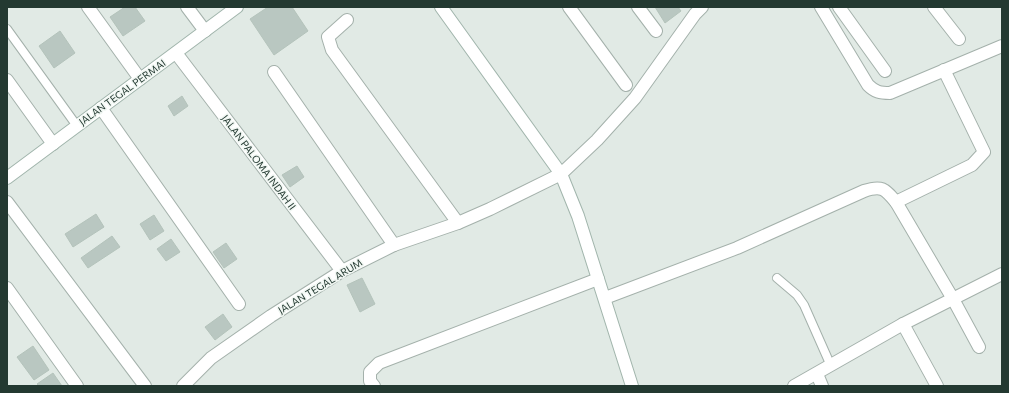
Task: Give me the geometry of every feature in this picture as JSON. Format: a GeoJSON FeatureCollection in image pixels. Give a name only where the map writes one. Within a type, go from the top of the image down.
{"type":"FeatureCollection","features":[{"type":"Feature","properties":{"kind":"street"},"geometry":{"type":"LineString","coordinates":[[88,7],[140,79]]}},
{"type":"Feature","properties":{"kind":"street"},"geometry":{"type":"LineString","coordinates":[[187,7],[205,31]]}},
{"type":"Feature","properties":{"kind":"street","name":"JALAN TEGAL PERMAI"},"geometry":{"type":"LineString","coordinates":[[7,178],[237,7]]}},
{"type":"Feature","properties":{"kind":"street"},"geometry":{"type":"LineString","coordinates":[[441,7],[561,174],[578,216],[632,386]]}},
{"type":"Feature","properties":{"kind":"street"},"geometry":{"type":"LineString","coordinates":[[569,7],[626,85]]}},
{"type":"Feature","properties":{"kind":"street"},"geometry":{"type":"LineString","coordinates":[[638,7],[656,31]]}},
{"type":"Feature","properties":{"kind":"street","name":"JALAN TEGAL ARUM"},"geometry":{"type":"LineString","coordinates":[[182,386],[211,358],[271,316],[342,271],[394,245],[458,223],[561,174],[598,140],[635,98],[695,14],[702,7]]}},
{"type":"Feature","properties":{"kind":"street"},"geometry":{"type":"LineString","coordinates":[[821,7],[874,91],[880,94],[890,93],[1002,46]]}},
{"type":"Feature","properties":{"kind":"street"},"geometry":{"type":"LineString","coordinates":[[839,7],[885,71]]}},
{"type":"Feature","properties":{"kind":"street"},"geometry":{"type":"LineString","coordinates":[[934,7],[959,39]]}},
{"type":"Feature","properties":{"kind":"street"},"geometry":{"type":"LineString","coordinates":[[347,20],[328,36],[332,50],[458,223]]}},
{"type":"Feature","properties":{"kind":"street","name":"JALAN PALOMA INDAH II"},"geometry":{"type":"LineString","coordinates":[[176,53],[342,271]]}},
{"type":"Feature","properties":{"kind":"street"},"geometry":{"type":"LineString","coordinates":[[896,202],[972,165],[984,152],[944,70]]}},
{"type":"Feature","properties":{"kind":"street"},"geometry":{"type":"LineString","coordinates":[[274,72],[394,245]]}},
{"type":"Feature","properties":{"kind":"street"},"geometry":{"type":"LineString","coordinates":[[7,80],[53,144]]}},
{"type":"Feature","properties":{"kind":"street"},"geometry":{"type":"LineString","coordinates":[[101,108],[239,304]]}},
{"type":"Feature","properties":{"kind":"street"},"geometry":{"type":"LineString","coordinates":[[605,298],[737,248],[864,191],[872,188],[883,189],[896,202],[954,299],[979,347]]}},
{"type":"Feature","properties":{"kind":"street"},"geometry":{"type":"LineString","coordinates":[[7,202],[145,386]]}},
{"type":"Feature","properties":{"kind":"street"},"geometry":{"type":"LineString","coordinates":[[794,386],[903,324],[1002,274]]}},
{"type":"Feature","properties":{"kind":"street"},"geometry":{"type":"LineString","coordinates":[[374,386],[370,381],[370,372],[379,363],[598,279]]}},
{"type":"Feature","properties":{"kind":"street"},"geometry":{"type":"LineString","coordinates":[[7,288],[77,386]]}},
{"type":"Feature","properties":{"kind":"street"},"geometry":{"type":"LineString","coordinates":[[903,324],[937,386]]}},
{"type":"Feature","properties":{"kind":"street"},"geometry":{"type":"LineString","coordinates":[[817,374],[822,386]]}},
{"type":"Feature","properties":{"kind":"lane"},"geometry":{"type":"LineString","coordinates":[[7,29],[77,126]]}},
{"type":"Feature","properties":{"kind":"lane"},"geometry":{"type":"LineString","coordinates":[[776,278],[797,295],[804,305],[831,366]]}},
{"type":"Feature","properties":{"kind":"building"},"geometry":{"type":"Polygon","coordinates":[[[125,7],[135,7],[145,21],[123,36],[110,17],[125,7]]]}},
{"type":"Feature","properties":{"kind":"building"},"geometry":{"type":"Polygon","coordinates":[[[268,7],[292,7],[308,31],[274,55],[250,19],[268,7]]]}},
{"type":"Feature","properties":{"kind":"building"},"geometry":{"type":"Polygon","coordinates":[[[655,7],[678,7],[681,11],[665,23],[655,7]]]}},
{"type":"Feature","properties":{"kind":"building"},"geometry":{"type":"Polygon","coordinates":[[[60,31],[75,53],[54,68],[39,46],[60,31]]]}},
{"type":"Feature","properties":{"kind":"building"},"geometry":{"type":"Polygon","coordinates":[[[182,96],[188,106],[174,116],[168,106],[182,96]]]}},
{"type":"Feature","properties":{"kind":"building"},"geometry":{"type":"Polygon","coordinates":[[[297,166],[304,177],[290,187],[282,175],[297,166]]]}},
{"type":"Feature","properties":{"kind":"building"},"geometry":{"type":"Polygon","coordinates":[[[96,214],[104,227],[73,247],[65,234],[96,214]]]}},
{"type":"Feature","properties":{"kind":"building"},"geometry":{"type":"Polygon","coordinates":[[[154,215],[164,231],[150,240],[140,224],[154,215]]]}},
{"type":"Feature","properties":{"kind":"building"},"geometry":{"type":"Polygon","coordinates":[[[112,236],[120,247],[88,268],[81,258],[112,236]]]}},
{"type":"Feature","properties":{"kind":"building"},"geometry":{"type":"Polygon","coordinates":[[[171,239],[180,252],[166,261],[157,249],[171,239]]]}},
{"type":"Feature","properties":{"kind":"building"},"geometry":{"type":"Polygon","coordinates":[[[226,243],[237,259],[224,268],[213,252],[226,243]]]}},
{"type":"Feature","properties":{"kind":"building"},"geometry":{"type":"Polygon","coordinates":[[[362,278],[375,304],[360,312],[347,285],[362,278]]]}},
{"type":"Feature","properties":{"kind":"building"},"geometry":{"type":"Polygon","coordinates":[[[223,314],[232,327],[215,340],[205,327],[223,314]]]}},
{"type":"Feature","properties":{"kind":"building"},"geometry":{"type":"Polygon","coordinates":[[[33,346],[49,370],[34,380],[17,357],[33,346]]]}},
{"type":"Feature","properties":{"kind":"building"},"geometry":{"type":"Polygon","coordinates":[[[53,373],[62,386],[39,386],[37,384],[53,373]]]}}]}
